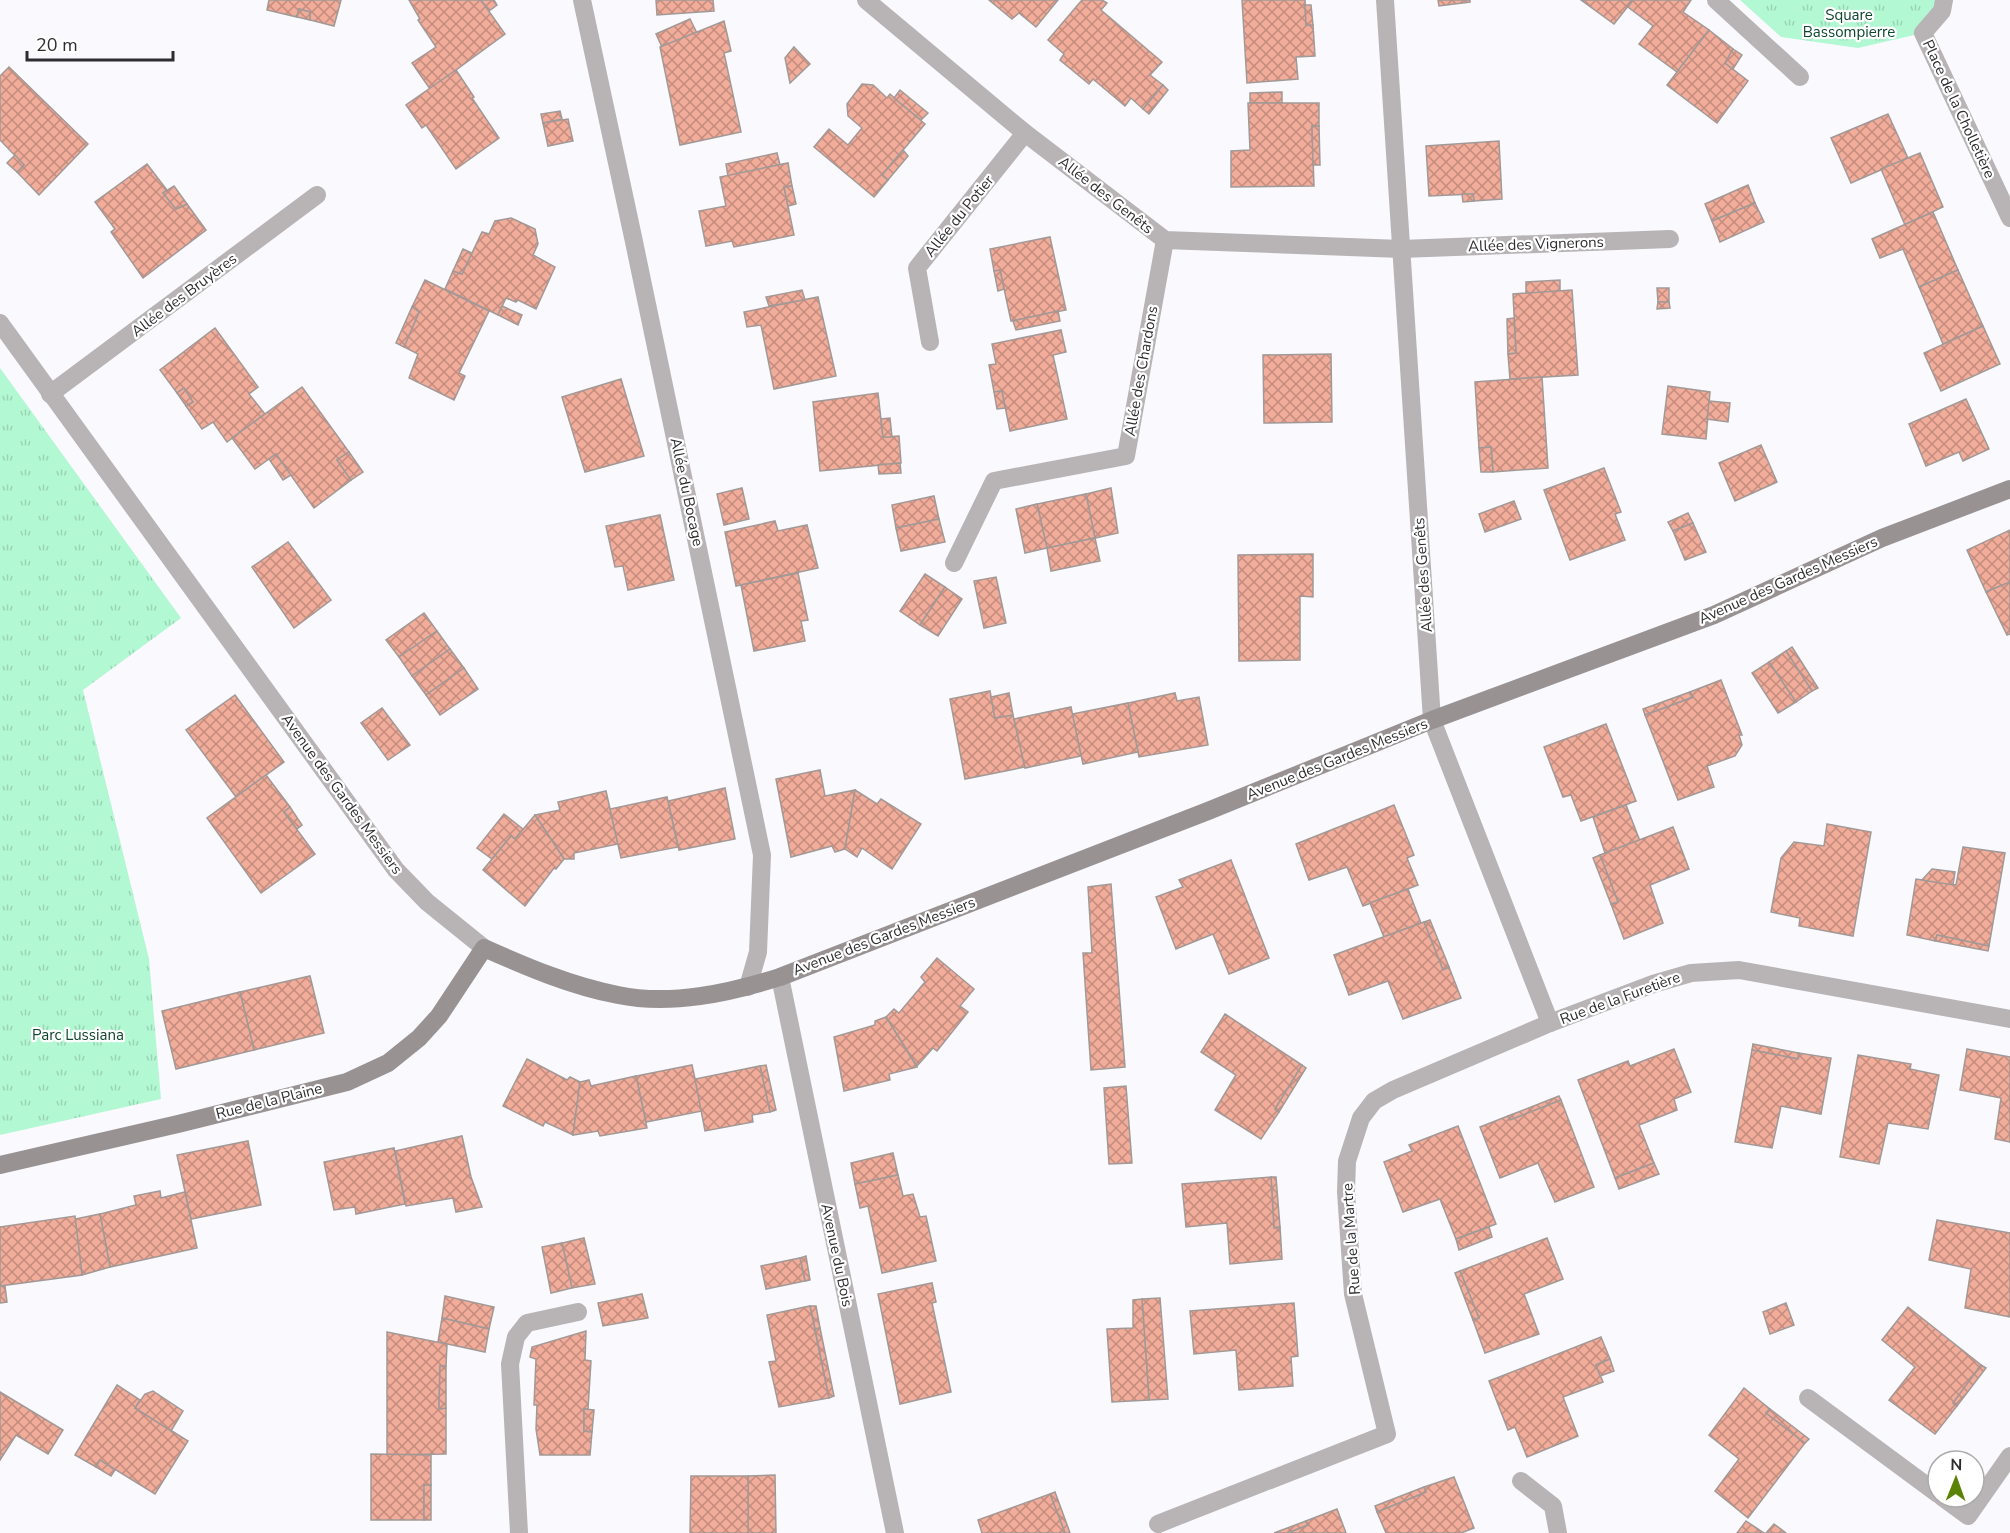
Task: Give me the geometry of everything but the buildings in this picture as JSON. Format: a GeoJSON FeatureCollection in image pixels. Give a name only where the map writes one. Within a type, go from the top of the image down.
{"type":"FeatureCollection","features":[{"type":"Feature","properties":{"kind":"street","name":"Allée du Bocage"},"geometry":{"type":"LineString","coordinates":[[582,0],[636,247],[762,855],[758,952],[748,987]]}},
{"type":"Feature","properties":{"kind":"street","name":"Allée des Genêts"},"geometry":{"type":"LineString","coordinates":[[866,0],[1025,133],[1165,240],[1401,249]]}},
{"type":"Feature","properties":{"kind":"street","name":"Allée des Genêts"},"geometry":{"type":"LineString","coordinates":[[1385,0],[1432,720]]}},
{"type":"Feature","properties":{"kind":"street"},"geometry":{"type":"LineString","coordinates":[[1716,0],[1800,77]]}},
{"type":"Feature","properties":{"kind":"street","name":"Place de la Cholletière"},"geometry":{"type":"LineString","coordinates":[[1944,0],[1941,10],[1923,33],[2010,218]]}},
{"type":"Feature","properties":{"kind":"street","name":"Allée du Potier"},"geometry":{"type":"LineString","coordinates":[[930,342],[917,268],[1025,133]]}},
{"type":"Feature","properties":{"kind":"street","name":"Allée des Bruyères"},"geometry":{"type":"LineString","coordinates":[[50,394],[317,195]]}},
{"type":"Feature","properties":{"kind":"street","name":"Allée des Vignerons"},"geometry":{"type":"LineString","coordinates":[[1401,249],[1670,239]]}},
{"type":"Feature","properties":{"kind":"street","name":"Allée des Chardons"},"geometry":{"type":"LineString","coordinates":[[954,564],[994,482],[1126,456],[1165,240]]}},
{"type":"Feature","properties":{"kind":"street","name":"Avenue des Gardes Messiers"},"geometry":{"type":"LineString","coordinates":[[0,323],[396,870],[427,902],[484,948],[570,983],[619,996],[649,999],[723,993],[780,976],[1208,811],[1432,720],[1714,615],[1882,538],[2010,489]]}},
{"type":"Feature","properties":{"kind":"street","name":"Rue de la Furetière"},"geometry":{"type":"LineString","coordinates":[[1432,720],[1550,1023],[1653,984],[1691,973],[1739,970],[2010,1019]]}},
{"type":"Feature","properties":{"kind":"street","name":"Rue de la Plaine"},"geometry":{"type":"LineString","coordinates":[[0,1165],[347,1082],[388,1063],[418,1038],[439,1016],[484,948]]}},
{"type":"Feature","properties":{"kind":"street","name":"Avenue du Bois"},"geometry":{"type":"LineString","coordinates":[[780,976],[895,1533]]}},
{"type":"Feature","properties":{"kind":"street","name":"Rue de la Martre"},"geometry":{"type":"LineString","coordinates":[[1158,1524],[1387,1434],[1353,1294],[1346,1192],[1347,1161],[1361,1118],[1374,1101],[1393,1090],[1550,1023]]}},
{"type":"Feature","properties":{"kind":"street"},"geometry":{"type":"LineString","coordinates":[[519,1533],[510,1364],[516,1337],[527,1323],[578,1312]]}},
{"type":"Feature","properties":{"kind":"street"},"geometry":{"type":"LineString","coordinates":[[1808,1398],[1926,1485]]}},
{"type":"Feature","properties":{"kind":"street"},"geometry":{"type":"LineString","coordinates":[[1986,1490],[2010,1456]]}},
{"type":"Feature","properties":{"kind":"street"},"geometry":{"type":"LineString","coordinates":[[1521,1481],[1553,1506],[1558,1533]]}},
{"type":"Feature","properties":{"kind":"street"},"geometry":{"type":"LineString","coordinates":[[1958,1509],[1968,1516],[1973,1509]]}},
{"type":"Feature","properties":{"kind":"green space","name":"Square Bassompierre"},"geometry":{"type":"Polygon","coordinates":[[[1740,0],[1944,0],[1923,33],[1858,48],[1781,37],[1740,0]]]}},
{"type":"Feature","properties":{"kind":"green space","name":"Parc Lussiana"},"geometry":{"type":"Polygon","coordinates":[[[0,368],[181,618],[83,690],[149,959],[161,1099],[0,1135],[0,368]]]}}]}
